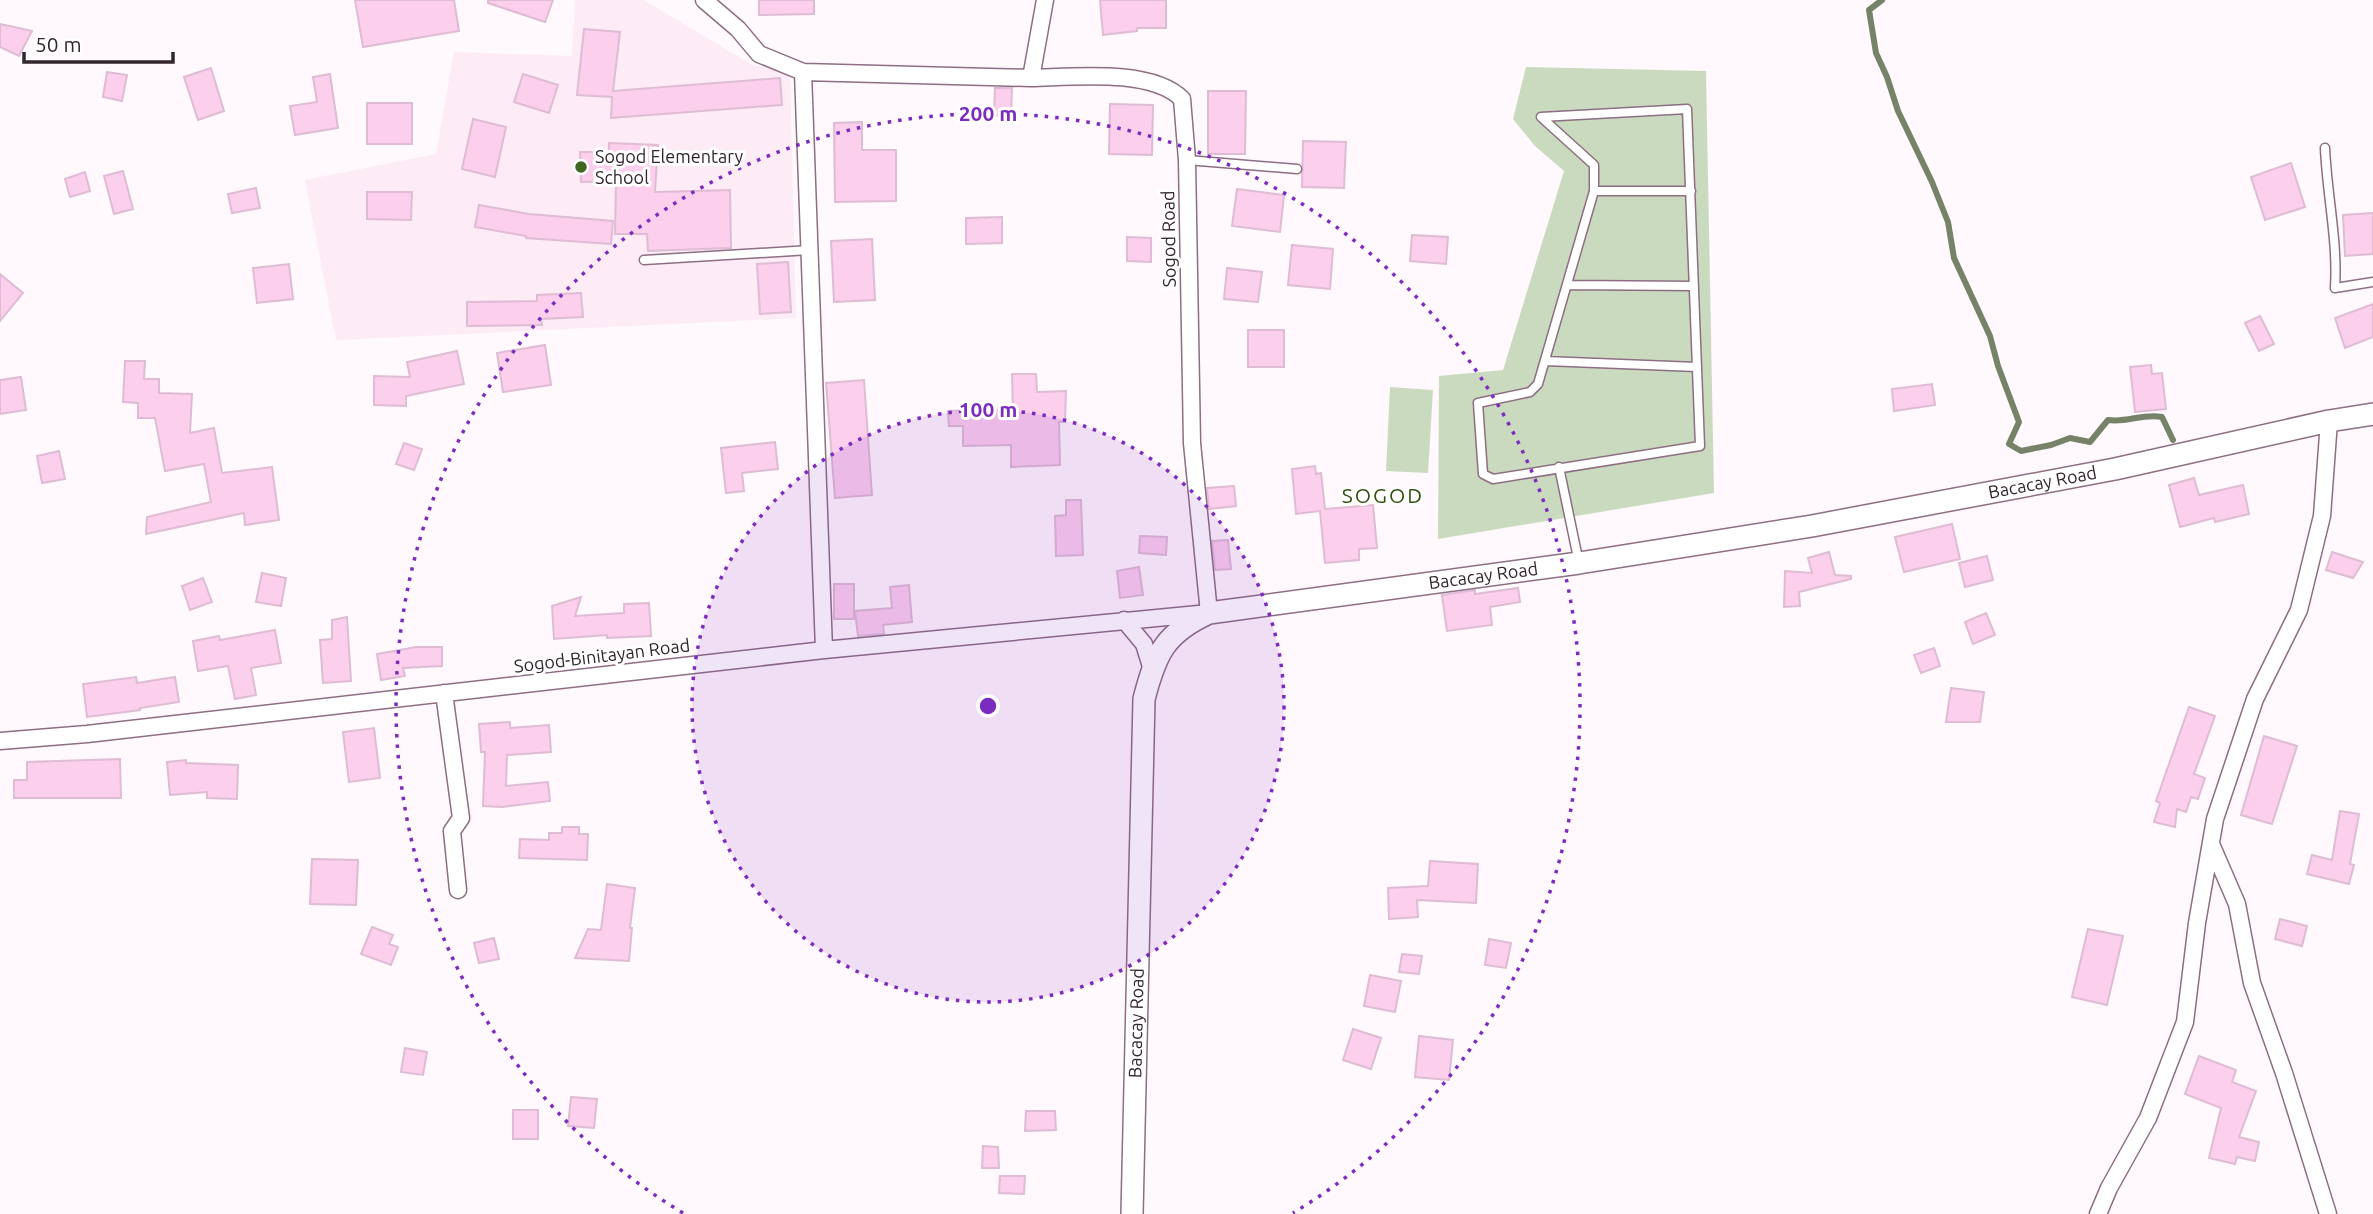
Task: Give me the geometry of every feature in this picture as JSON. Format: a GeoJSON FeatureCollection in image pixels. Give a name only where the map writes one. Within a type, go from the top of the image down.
{"type":"FeatureCollection","features":[{"type":"Feature","properties":{"kind":"main road","name":"Bacacay Road"},"geometry":{"type":"LineString","coordinates":[[1132,1214],[1144,699],[1162,647],[1176,631],[1190,621],[1209,613],[1579,563],[1812,526],[2115,469],[2329,421],[2373,414]]}},
{"type":"Feature","properties":{"kind":"street"},"geometry":{"type":"LineString","coordinates":[[704,0],[738,29],[759,54],[803,72],[824,650]]}},
{"type":"Feature","properties":{"kind":"street"},"geometry":{"type":"LineString","coordinates":[[1031,78],[1045,0]]}},
{"type":"Feature","properties":{"kind":"street","name":"Sogod Road"},"geometry":{"type":"LineString","coordinates":[[803,72],[1031,78],[1121,76],[1172,89],[1182,99],[1187,160],[1192,443],[1209,613]]}},
{"type":"Feature","properties":{"kind":"street"},"geometry":{"type":"LineString","coordinates":[[2098,1214],[2109,1188],[2148,1118],[2185,1022],[2197,923],[2215,819],[2255,699],[2299,610],[2322,516],[2329,421]]}},
{"type":"Feature","properties":{"kind":"street","name":"Sogod-Binitayan Road"},"geometry":{"type":"LineString","coordinates":[[0,741],[87,734],[824,650],[1209,613]]}},
{"type":"Feature","properties":{"kind":"street"},"geometry":{"type":"LineString","coordinates":[[1124,620],[1144,644],[1152,670]]}},
{"type":"Feature","properties":{"kind":"street"},"geometry":{"type":"LineString","coordinates":[[444,693],[461,818],[452,831],[458,890]]}},
{"type":"Feature","properties":{"kind":"street"},"geometry":{"type":"LineString","coordinates":[[2211,844],[2237,904],[2252,983],[2284,1073],[2328,1214]]}},
{"type":"Feature","properties":{"kind":"lane"},"geometry":{"type":"LineString","coordinates":[[1687,109],[1700,446],[1493,479],[1483,474],[1478,403],[1530,392],[1538,384],[1594,191],[1594,165],[1541,117],[1687,109]]}},
{"type":"Feature","properties":{"kind":"lane"},"geometry":{"type":"LineString","coordinates":[[2325,148],[2337,261],[2335,288],[2373,282]]}},
{"type":"Feature","properties":{"kind":"lane"},"geometry":{"type":"LineString","coordinates":[[1187,160],[1297,170]]}},
{"type":"Feature","properties":{"kind":"lane"},"geometry":{"type":"LineString","coordinates":[[1594,191],[1690,191]]}},
{"type":"Feature","properties":{"kind":"lane"},"geometry":{"type":"LineString","coordinates":[[644,260],[810,250]]}},
{"type":"Feature","properties":{"kind":"lane"},"geometry":{"type":"LineString","coordinates":[[1568,285],[1694,286]]}},
{"type":"Feature","properties":{"kind":"lane"},"geometry":{"type":"LineString","coordinates":[[1545,361],[1697,367]]}},
{"type":"Feature","properties":{"kind":"lane"},"geometry":{"type":"LineString","coordinates":[[1559,467],[1579,563]]}},
{"type":"Feature","properties":{"kind":"shaded area","name":"Sogod Elementary School"},"geometry":{"type":"Polygon","coordinates":[[[575,0],[644,0],[752,65],[790,73],[796,318],[336,340],[305,180],[436,154],[454,52],[572,56],[575,0]]]}},
{"type":"Feature","properties":{"kind":"green space"},"geometry":{"type":"Polygon","coordinates":[[[1526,67],[1706,71],[1714,493],[1438,539],[1439,376],[1503,370],[1564,171],[1535,146],[1513,119],[1526,67]]]}},
{"type":"Feature","properties":{"kind":"green space"},"geometry":{"type":"Polygon","coordinates":[[[1390,387],[1433,390],[1428,473],[1386,471],[1390,387]]]}},
{"type":"Feature","properties":{"kind":"building"},"geometry":{"type":"Polygon","coordinates":[[[355,0],[454,0],[459,31],[363,47],[355,0]]]}},
{"type":"Feature","properties":{"kind":"building"},"geometry":{"type":"Polygon","coordinates":[[[488,0],[553,0],[545,22],[488,3],[488,0]]]}},
{"type":"Feature","properties":{"kind":"building"},"geometry":{"type":"Polygon","coordinates":[[[759,0],[814,0],[814,14],[759,15],[759,0]]]}},
{"type":"Feature","properties":{"kind":"building"},"geometry":{"type":"Polygon","coordinates":[[[1100,0],[1166,0],[1166,28],[1137,28],[1137,31],[1103,35],[1100,0]]]}},
{"type":"Feature","properties":{"kind":"building"},"geometry":{"type":"Polygon","coordinates":[[[0,24],[32,31],[19,56],[0,47],[0,24]]]}},
{"type":"Feature","properties":{"kind":"building"},"geometry":{"type":"Polygon","coordinates":[[[584,29],[620,32],[613,91],[780,78],[782,105],[611,118],[612,97],[577,95],[584,29]]]}},
{"type":"Feature","properties":{"kind":"building"},"geometry":{"type":"Polygon","coordinates":[[[211,68],[224,111],[198,120],[184,77],[211,68]]]}},
{"type":"Feature","properties":{"kind":"building"},"geometry":{"type":"Polygon","coordinates":[[[107,72],[127,75],[122,101],[103,97],[107,72]]]}},
{"type":"Feature","properties":{"kind":"building"},"geometry":{"type":"Polygon","coordinates":[[[330,74],[338,128],[295,135],[290,106],[317,102],[313,77],[330,74]]]}},
{"type":"Feature","properties":{"kind":"building"},"geometry":{"type":"Polygon","coordinates":[[[523,74],[558,85],[549,113],[514,102],[523,74]]]}},
{"type":"Feature","properties":{"kind":"building"},"geometry":{"type":"Polygon","coordinates":[[[995,88],[1012,88],[1011,116],[994,115],[995,88]]]}},
{"type":"Feature","properties":{"kind":"building"},"geometry":{"type":"Polygon","coordinates":[[[1208,91],[1246,91],[1245,154],[1208,154],[1208,91]]]}},
{"type":"Feature","properties":{"kind":"building"},"geometry":{"type":"Polygon","coordinates":[[[367,103],[412,103],[412,144],[367,144],[367,103]]]}},
{"type":"Feature","properties":{"kind":"building"},"geometry":{"type":"Polygon","coordinates":[[[1110,104],[1153,105],[1152,155],[1109,154],[1110,104]]]}},
{"type":"Feature","properties":{"kind":"building"},"geometry":{"type":"Polygon","coordinates":[[[473,119],[506,127],[495,177],[462,169],[473,119]]]}},
{"type":"Feature","properties":{"kind":"building"},"geometry":{"type":"Polygon","coordinates":[[[862,122],[862,150],[896,150],[896,201],[835,202],[834,123],[862,122]]]}},
{"type":"Feature","properties":{"kind":"building"},"geometry":{"type":"Polygon","coordinates":[[[1303,141],[1346,142],[1344,188],[1302,187],[1303,141]]]}},
{"type":"Feature","properties":{"kind":"building"},"geometry":{"type":"Polygon","coordinates":[[[609,143],[658,145],[655,192],[730,190],[731,248],[648,251],[647,234],[615,234],[616,181],[581,182],[580,152],[609,152],[609,143]]]}},
{"type":"Feature","properties":{"kind":"building"},"geometry":{"type":"Polygon","coordinates":[[[2291,163],[2305,207],[2265,220],[2251,177],[2291,163]]]}},
{"type":"Feature","properties":{"kind":"building"},"geometry":{"type":"Polygon","coordinates":[[[123,171],[133,209],[114,214],[104,176],[123,171]]]}},
{"type":"Feature","properties":{"kind":"building"},"geometry":{"type":"Polygon","coordinates":[[[85,172],[90,191],[70,197],[65,179],[85,172]]]}},
{"type":"Feature","properties":{"kind":"building"},"geometry":{"type":"Polygon","coordinates":[[[256,188],[260,208],[232,213],[228,194],[256,188]]]}},
{"type":"Feature","properties":{"kind":"building"},"geometry":{"type":"Polygon","coordinates":[[[1237,189],[1284,195],[1280,232],[1232,226],[1237,189]]]}},
{"type":"Feature","properties":{"kind":"building"},"geometry":{"type":"Polygon","coordinates":[[[367,192],[412,192],[411,220],[367,219],[367,192]]]}},
{"type":"Feature","properties":{"kind":"building"},"geometry":{"type":"Polygon","coordinates":[[[479,205],[529,214],[613,221],[611,244],[526,238],[475,227],[479,205]]]}},
{"type":"Feature","properties":{"kind":"building"},"geometry":{"type":"Polygon","coordinates":[[[2373,213],[2373,254],[2345,256],[2343,215],[2373,213]]]}},
{"type":"Feature","properties":{"kind":"building"},"geometry":{"type":"Polygon","coordinates":[[[1002,217],[1002,243],[966,244],[966,218],[1002,217]]]}},
{"type":"Feature","properties":{"kind":"building"},"geometry":{"type":"Polygon","coordinates":[[[1412,235],[1448,237],[1446,264],[1410,261],[1412,235]]]}},
{"type":"Feature","properties":{"kind":"building"},"geometry":{"type":"Polygon","coordinates":[[[1127,237],[1151,238],[1151,262],[1127,261],[1127,237]]]}},
{"type":"Feature","properties":{"kind":"building"},"geometry":{"type":"Polygon","coordinates":[[[872,239],[875,300],[834,302],[831,241],[872,239]]]}},
{"type":"Feature","properties":{"kind":"building"},"geometry":{"type":"Polygon","coordinates":[[[1292,245],[1333,249],[1330,289],[1288,285],[1292,245]]]}},
{"type":"Feature","properties":{"kind":"building"},"geometry":{"type":"Polygon","coordinates":[[[788,262],[791,312],[760,314],[757,264],[788,262]]]}},
{"type":"Feature","properties":{"kind":"building"},"geometry":{"type":"Polygon","coordinates":[[[289,264],[293,299],[257,303],[253,268],[289,264]]]}},
{"type":"Feature","properties":{"kind":"building"},"geometry":{"type":"Polygon","coordinates":[[[1227,268],[1262,272],[1258,302],[1224,299],[1227,268]]]}},
{"type":"Feature","properties":{"kind":"building"},"geometry":{"type":"Polygon","coordinates":[[[0,274],[23,293],[0,321],[0,274]]]}},
{"type":"Feature","properties":{"kind":"building"},"geometry":{"type":"Polygon","coordinates":[[[581,293],[583,317],[541,319],[542,325],[467,326],[467,302],[537,301],[537,295],[581,293]]]}},
{"type":"Feature","properties":{"kind":"building"},"geometry":{"type":"Polygon","coordinates":[[[2373,304],[2373,337],[2345,348],[2335,318],[2373,304]]]}},
{"type":"Feature","properties":{"kind":"building"},"geometry":{"type":"Polygon","coordinates":[[[2260,316],[2274,344],[2259,351],[2245,323],[2260,316]]]}},
{"type":"Feature","properties":{"kind":"building"},"geometry":{"type":"Polygon","coordinates":[[[1248,330],[1284,330],[1284,367],[1248,367],[1248,330]]]}},
{"type":"Feature","properties":{"kind":"building"},"geometry":{"type":"Polygon","coordinates":[[[545,345],[551,385],[503,392],[497,353],[545,345]]]}},
{"type":"Feature","properties":{"kind":"building"},"geometry":{"type":"Polygon","coordinates":[[[457,351],[464,384],[406,396],[406,406],[374,405],[374,376],[410,377],[407,362],[457,351]]]}},
{"type":"Feature","properties":{"kind":"building"},"geometry":{"type":"Polygon","coordinates":[[[125,361],[145,361],[144,379],[159,379],[159,393],[192,394],[190,433],[214,428],[222,473],[272,467],[279,520],[245,525],[244,513],[146,534],[147,517],[211,502],[204,464],[165,471],[155,418],[138,418],[138,403],[123,402],[125,361]]]}},
{"type":"Feature","properties":{"kind":"building"},"geometry":{"type":"Polygon","coordinates":[[[2151,365],[2152,374],[2162,373],[2166,409],[2135,412],[2130,367],[2151,365]]]}},
{"type":"Feature","properties":{"kind":"building"},"geometry":{"type":"Polygon","coordinates":[[[1012,374],[1036,374],[1037,392],[1066,391],[1065,422],[1059,422],[1060,465],[1011,467],[1011,445],[963,446],[963,426],[949,426],[948,411],[1013,409],[1012,374]]]}},
{"type":"Feature","properties":{"kind":"building"},"geometry":{"type":"Polygon","coordinates":[[[21,377],[26,410],[0,414],[0,380],[21,377]]]}},
{"type":"Feature","properties":{"kind":"building"},"geometry":{"type":"Polygon","coordinates":[[[864,380],[872,495],[835,498],[826,383],[864,380]]]}},
{"type":"Feature","properties":{"kind":"building"},"geometry":{"type":"Polygon","coordinates":[[[1932,384],[1935,405],[1894,411],[1892,389],[1932,384]]]}},
{"type":"Feature","properties":{"kind":"building"},"geometry":{"type":"Polygon","coordinates":[[[775,442],[778,469],[742,473],[744,491],[726,493],[721,448],[775,442]]]}},
{"type":"Feature","properties":{"kind":"building"},"geometry":{"type":"Polygon","coordinates":[[[404,443],[422,449],[414,470],[396,464],[404,443]]]}},
{"type":"Feature","properties":{"kind":"building"},"geometry":{"type":"Polygon","coordinates":[[[59,451],[65,479],[42,483],[37,456],[59,451]]]}},
{"type":"Feature","properties":{"kind":"building"},"geometry":{"type":"Polygon","coordinates":[[[1315,466],[1316,474],[1321,473],[1325,509],[1373,505],[1377,548],[1359,549],[1359,560],[1325,563],[1320,511],[1296,514],[1292,469],[1315,466]]]}},
{"type":"Feature","properties":{"kind":"building"},"geometry":{"type":"Polygon","coordinates":[[[2194,478],[2199,495],[2243,485],[2249,514],[2215,522],[2214,518],[2180,527],[2169,485],[2194,478]]]}},
{"type":"Feature","properties":{"kind":"building"},"geometry":{"type":"Polygon","coordinates":[[[1234,486],[1236,506],[1209,509],[1207,488],[1234,486]]]}},
{"type":"Feature","properties":{"kind":"building"},"geometry":{"type":"Polygon","coordinates":[[[1066,500],[1081,500],[1083,555],[1056,556],[1055,516],[1066,515],[1066,500]]]}},
{"type":"Feature","properties":{"kind":"building"},"geometry":{"type":"Polygon","coordinates":[[[1952,524],[1960,559],[1904,572],[1895,537],[1952,524]]]}},
{"type":"Feature","properties":{"kind":"building"},"geometry":{"type":"Polygon","coordinates":[[[1140,536],[1167,537],[1166,555],[1139,553],[1140,536]]]}},
{"type":"Feature","properties":{"kind":"building"},"geometry":{"type":"Polygon","coordinates":[[[1228,540],[1231,569],[1215,570],[1212,541],[1228,540]]]}},
{"type":"Feature","properties":{"kind":"building"},"geometry":{"type":"Polygon","coordinates":[[[1829,552],[1835,575],[1851,576],[1851,579],[1799,592],[1800,606],[1784,607],[1785,571],[1812,573],[1808,558],[1829,552]]]}},
{"type":"Feature","properties":{"kind":"building"},"geometry":{"type":"Polygon","coordinates":[[[2332,552],[2363,562],[2353,578],[2326,570],[2332,552]]]}},
{"type":"Feature","properties":{"kind":"building"},"geometry":{"type":"Polygon","coordinates":[[[1987,556],[1993,580],[1965,587],[1959,563],[1987,556]]]}},
{"type":"Feature","properties":{"kind":"building"},"geometry":{"type":"Polygon","coordinates":[[[1139,567],[1143,595],[1120,598],[1117,571],[1139,567]]]}},
{"type":"Feature","properties":{"kind":"building"},"geometry":{"type":"Polygon","coordinates":[[[262,573],[286,578],[281,606],[256,602],[262,573]]]}},
{"type":"Feature","properties":{"kind":"building"},"geometry":{"type":"Polygon","coordinates":[[[203,578],[212,602],[190,610],[182,586],[203,578]]]}},
{"type":"Feature","properties":{"kind":"building"},"geometry":{"type":"Polygon","coordinates":[[[834,584],[854,584],[854,619],[834,619],[834,584]]]}},
{"type":"Feature","properties":{"kind":"building"},"geometry":{"type":"Polygon","coordinates":[[[909,585],[912,622],[883,625],[884,634],[858,636],[855,611],[892,608],[890,587],[909,585]]]}},
{"type":"Feature","properties":{"kind":"building"},"geometry":{"type":"Polygon","coordinates":[[[1518,588],[1520,602],[1490,607],[1492,625],[1447,631],[1442,595],[1518,588]]]}},
{"type":"Feature","properties":{"kind":"building"},"geometry":{"type":"Polygon","coordinates":[[[581,597],[575,616],[624,613],[624,604],[649,603],[651,636],[607,638],[607,635],[554,639],[552,606],[581,597]]]}},
{"type":"Feature","properties":{"kind":"building"},"geometry":{"type":"Polygon","coordinates":[[[1986,613],[1995,635],[1973,644],[1965,622],[1986,613]]]}},
{"type":"Feature","properties":{"kind":"building"},"geometry":{"type":"Polygon","coordinates":[[[347,617],[351,681],[323,683],[320,640],[332,639],[332,620],[347,617]]]}},
{"type":"Feature","properties":{"kind":"building"},"geometry":{"type":"Polygon","coordinates":[[[275,630],[281,663],[251,668],[256,695],[235,699],[228,666],[198,671],[193,641],[219,636],[220,640],[275,630]]]}},
{"type":"Feature","properties":{"kind":"building"},"geometry":{"type":"Polygon","coordinates":[[[416,647],[442,647],[442,666],[403,668],[405,676],[381,680],[377,654],[416,647]]]}},
{"type":"Feature","properties":{"kind":"building"},"geometry":{"type":"Polygon","coordinates":[[[1934,648],[1940,666],[1921,673],[1914,655],[1934,648]]]}},
{"type":"Feature","properties":{"kind":"building"},"geometry":{"type":"Polygon","coordinates":[[[136,677],[137,683],[175,677],[179,702],[87,717],[83,684],[136,677]]]}},
{"type":"Feature","properties":{"kind":"building"},"geometry":{"type":"Polygon","coordinates":[[[1951,688],[1984,692],[1980,722],[1946,722],[1951,688]]]}},
{"type":"Feature","properties":{"kind":"building"},"geometry":{"type":"Polygon","coordinates":[[[2189,707],[2215,716],[2194,774],[2205,778],[2198,799],[2191,797],[2186,812],[2177,809],[2175,827],[2154,822],[2160,803],[2156,801],[2189,707]]]}},
{"type":"Feature","properties":{"kind":"building"},"geometry":{"type":"Polygon","coordinates":[[[510,722],[510,728],[549,725],[551,752],[507,755],[506,786],[548,782],[550,801],[502,807],[483,806],[485,752],[481,752],[479,724],[510,722]]]}},
{"type":"Feature","properties":{"kind":"building"},"geometry":{"type":"Polygon","coordinates":[[[374,728],[380,778],[349,782],[343,732],[374,728]]]}},
{"type":"Feature","properties":{"kind":"building"},"geometry":{"type":"Polygon","coordinates":[[[2264,736],[2297,746],[2272,824],[2241,815],[2264,736]]]}},
{"type":"Feature","properties":{"kind":"building"},"geometry":{"type":"Polygon","coordinates":[[[120,759],[121,798],[14,798],[14,780],[27,780],[27,762],[120,759]]]}},
{"type":"Feature","properties":{"kind":"building"},"geometry":{"type":"Polygon","coordinates":[[[186,760],[186,763],[238,765],[237,799],[207,798],[207,792],[170,795],[167,762],[186,760]]]}},
{"type":"Feature","properties":{"kind":"building"},"geometry":{"type":"Polygon","coordinates":[[[2340,811],[2359,814],[2350,864],[2354,865],[2349,884],[2307,874],[2312,855],[2332,860],[2340,811]]]}},
{"type":"Feature","properties":{"kind":"building"},"geometry":{"type":"Polygon","coordinates":[[[562,827],[579,827],[579,834],[588,834],[587,860],[519,858],[520,839],[549,840],[549,833],[562,833],[562,827]]]}},
{"type":"Feature","properties":{"kind":"building"},"geometry":{"type":"Polygon","coordinates":[[[312,859],[358,860],[356,905],[310,904],[312,859]]]}},
{"type":"Feature","properties":{"kind":"building"},"geometry":{"type":"Polygon","coordinates":[[[1430,861],[1478,864],[1476,903],[1417,900],[1418,917],[1389,919],[1388,888],[1428,886],[1430,861]]]}},
{"type":"Feature","properties":{"kind":"building"},"geometry":{"type":"Polygon","coordinates":[[[607,884],[635,888],[629,961],[575,958],[588,929],[601,930],[607,884]]]}},
{"type":"Feature","properties":{"kind":"building"},"geometry":{"type":"Polygon","coordinates":[[[2280,919],[2307,926],[2302,946],[2275,939],[2280,919]]]}},
{"type":"Feature","properties":{"kind":"building"},"geometry":{"type":"Polygon","coordinates":[[[372,927],[393,935],[389,944],[398,947],[391,965],[361,954],[372,927]]]}},
{"type":"Feature","properties":{"kind":"building"},"geometry":{"type":"Polygon","coordinates":[[[2088,929],[2123,936],[2107,1005],[2072,997],[2088,929]]]}},
{"type":"Feature","properties":{"kind":"building"},"geometry":{"type":"Polygon","coordinates":[[[494,938],[499,959],[479,963],[474,943],[494,938]]]}},
{"type":"Feature","properties":{"kind":"building"},"geometry":{"type":"Polygon","coordinates":[[[1489,939],[1511,943],[1506,968],[1485,965],[1489,939]]]}},
{"type":"Feature","properties":{"kind":"building"},"geometry":{"type":"Polygon","coordinates":[[[1402,954],[1422,956],[1419,974],[1399,972],[1402,954]]]}},
{"type":"Feature","properties":{"kind":"building"},"geometry":{"type":"Polygon","coordinates":[[[1370,975],[1401,981],[1395,1012],[1364,1006],[1370,975]]]}},
{"type":"Feature","properties":{"kind":"building"},"geometry":{"type":"Polygon","coordinates":[[[1353,1029],[1381,1038],[1371,1069],[1343,1060],[1353,1029]]]}},
{"type":"Feature","properties":{"kind":"building"},"geometry":{"type":"Polygon","coordinates":[[[1419,1036],[1453,1040],[1449,1080],[1415,1077],[1419,1036]]]}},
{"type":"Feature","properties":{"kind":"building"},"geometry":{"type":"Polygon","coordinates":[[[405,1048],[427,1052],[423,1075],[401,1072],[405,1048]]]}},
{"type":"Feature","properties":{"kind":"building"},"geometry":{"type":"Polygon","coordinates":[[[2199,1056],[2236,1070],[2232,1082],[2256,1091],[2239,1137],[2259,1142],[2255,1161],[2237,1157],[2235,1164],[2209,1158],[2221,1108],[2185,1094],[2199,1056]]]}},
{"type":"Feature","properties":{"kind":"building"},"geometry":{"type":"Polygon","coordinates":[[[571,1097],[597,1099],[594,1128],[568,1126],[571,1097]]]}},
{"type":"Feature","properties":{"kind":"building"},"geometry":{"type":"Polygon","coordinates":[[[513,1110],[538,1110],[538,1139],[513,1139],[513,1110]]]}},
{"type":"Feature","properties":{"kind":"building"},"geometry":{"type":"Polygon","coordinates":[[[1026,1111],[1055,1111],[1056,1130],[1025,1131],[1026,1111]]]}},
{"type":"Feature","properties":{"kind":"building"},"geometry":{"type":"Polygon","coordinates":[[[983,1146],[998,1147],[999,1168],[982,1168],[983,1146]]]}},
{"type":"Feature","properties":{"kind":"building"},"geometry":{"type":"Polygon","coordinates":[[[1000,1176],[1025,1176],[1024,1194],[999,1193],[1000,1176]]]}},
{"type":"Feature","properties":{"kind":"waterway"},"geometry":{"type":"LineString","coordinates":[[1882,0],[1869,10],[1876,53],[1898,111],[1948,222],[1954,258],[1990,336],[2019,422],[2009,444],[2021,451],[2070,438],[2090,442],[2108,420],[2148,416],[2162,417],[2173,440]]}},
{"type":"Feature","properties":{"kind":"place","name":"Sogod Elementary School"},"geometry":{"type":"Point","coordinates":[581,167]}},
{"type":"Feature","properties":{"kind":"district","name":"SOGOD"},"geometry":{"type":"Point","coordinates":[1383,496]}}]}
